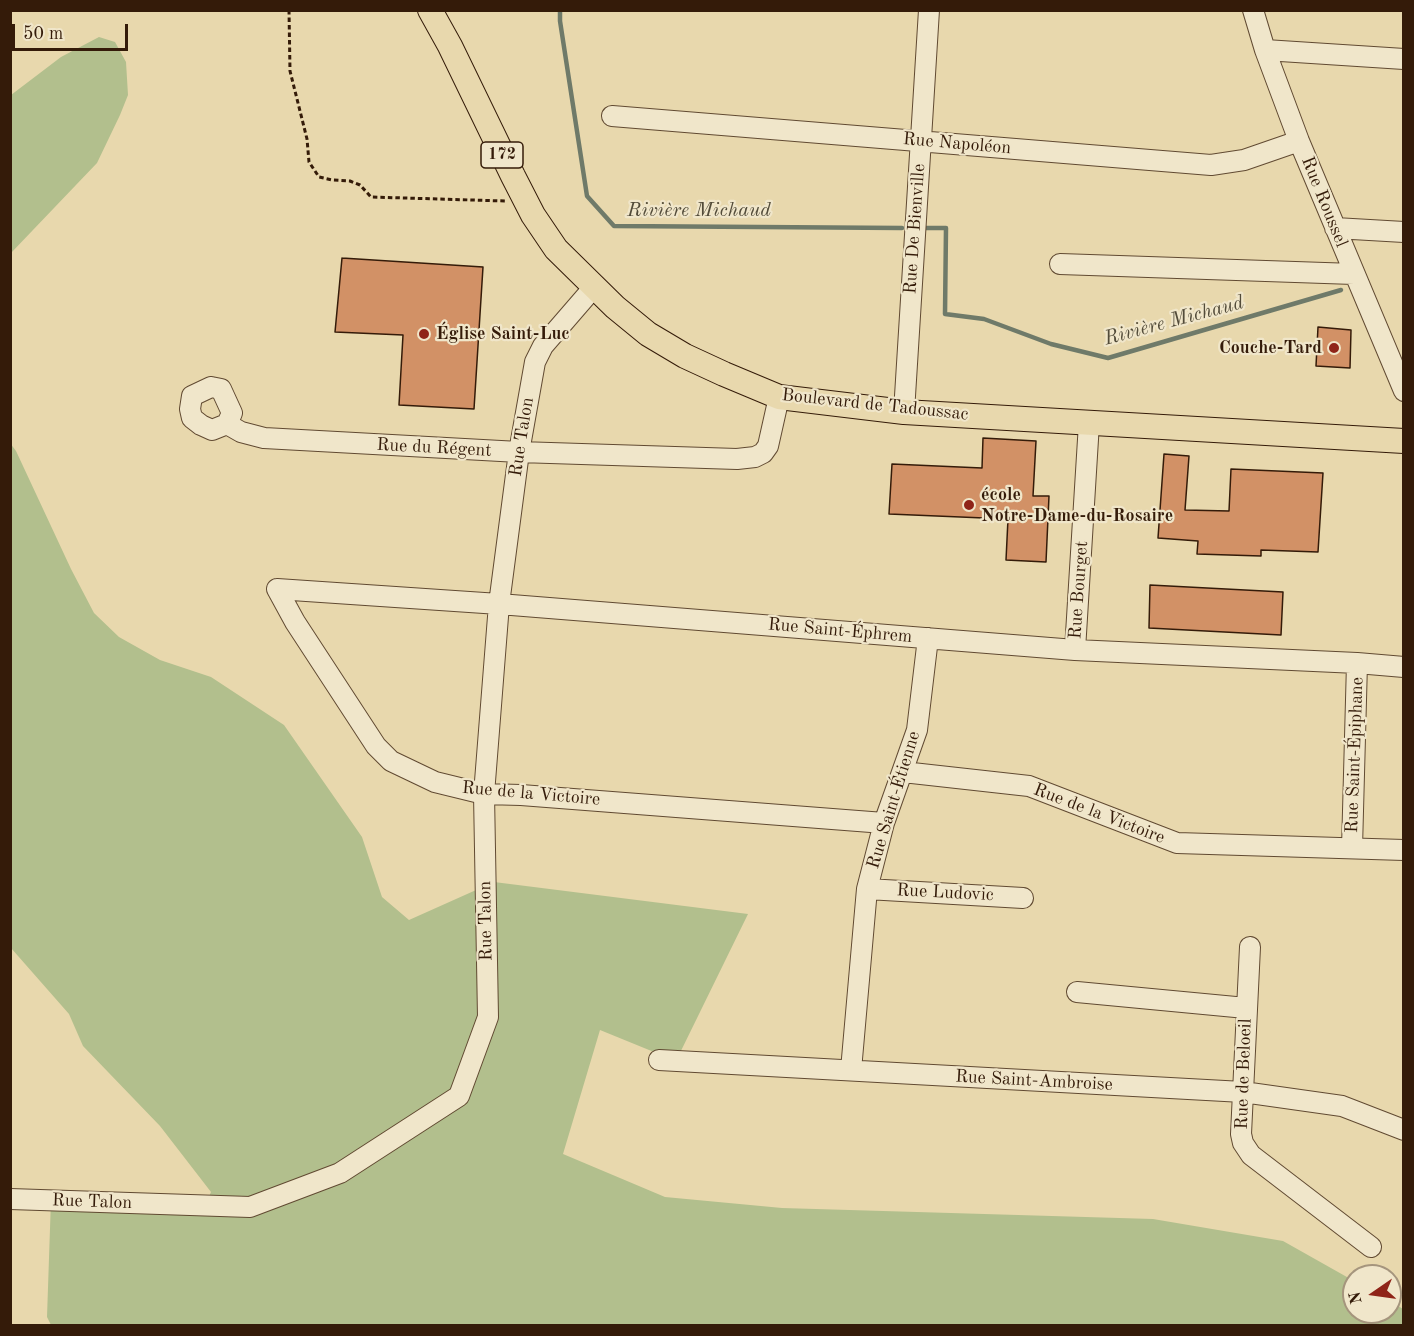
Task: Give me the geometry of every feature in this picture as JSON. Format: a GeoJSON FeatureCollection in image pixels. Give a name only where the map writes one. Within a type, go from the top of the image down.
{"type":"FeatureCollection","features":[{"type":"Feature","properties":{"kind":"main road","name":"Boulevard de Tadoussac"},"geometry":{"type":"LineString","coordinates":[[430,10],[526,202],[556,249],[615,307],[648,333],[685,356],[779,397],[904,412],[1404,441]]}},
{"type":"Feature","properties":{"kind":"street","name":"Rue De Bienville"},"geometry":{"type":"LineString","coordinates":[[904,412],[929,10]]}},
{"type":"Feature","properties":{"kind":"street","name":"Rue Roussel"},"geometry":{"type":"LineString","coordinates":[[1253,10],[1265,50],[1299,141],[1404,391]]}},
{"type":"Feature","properties":{"kind":"street"},"geometry":{"type":"LineString","coordinates":[[1265,50],[1404,59]]}},
{"type":"Feature","properties":{"kind":"street","name":"Rue Napoléon"},"geometry":{"type":"LineString","coordinates":[[612,116],[1211,165],[1244,160],[1299,141]]}},
{"type":"Feature","properties":{"kind":"street"},"geometry":{"type":"LineString","coordinates":[[1335,228],[1404,232]]}},
{"type":"Feature","properties":{"kind":"street"},"geometry":{"type":"LineString","coordinates":[[1060,264],[1354,274]]}},
{"type":"Feature","properties":{"kind":"street","name":"Rue Talon"},"geometry":{"type":"LineString","coordinates":[[10,1199],[250,1207],[340,1173],[459,1096],[488,1017],[484,794],[499,604],[519,452],[535,362],[543,346],[594,287]]}},
{"type":"Feature","properties":{"kind":"street","name":"Rue du Régent"},"geometry":{"type":"LineString","coordinates":[[227,424],[241,432],[264,438],[519,452],[738,459],[755,457],[763,453],[772,438],[779,397]]}},
{"type":"Feature","properties":{"kind":"street","name":"Rue Bourget"},"geometry":{"type":"LineString","coordinates":[[1075,650],[1089,423]]}},
{"type":"Feature","properties":{"kind":"street","name":"Rue Saint-Éphrem"},"geometry":{"type":"LineString","coordinates":[[277,589],[499,604],[1075,650],[1404,667]]}},
{"type":"Feature","properties":{"kind":"street","name":"Rue de la Victoire"},"geometry":{"type":"LineString","coordinates":[[277,589],[295,622],[376,746],[391,761],[435,782],[484,794],[884,823]]}},
{"type":"Feature","properties":{"kind":"street","name":"Rue Saint-Étienne"},"geometry":{"type":"LineString","coordinates":[[851,1070],[867,889],[884,823],[917,730],[928,638]]}},
{"type":"Feature","properties":{"kind":"street","name":"Rue Saint-Épiphane"},"geometry":{"type":"LineString","coordinates":[[1352,848],[1357,663]]}},
{"type":"Feature","properties":{"kind":"street","name":"Rue de la Victoire"},"geometry":{"type":"LineString","coordinates":[[903,772],[1029,786],[1177,843],[1404,850]]}},
{"type":"Feature","properties":{"kind":"street","name":"Rue Ludovic"},"geometry":{"type":"LineString","coordinates":[[867,889],[1023,898]]}},
{"type":"Feature","properties":{"kind":"street","name":"Rue de Beloeil"},"geometry":{"type":"LineString","coordinates":[[1250,947],[1241,1134],[1243,1143],[1251,1155],[1371,1247]]}},
{"type":"Feature","properties":{"kind":"street"},"geometry":{"type":"LineString","coordinates":[[1077,992],[1246,1008]]}},
{"type":"Feature","properties":{"kind":"street","name":"Rue Saint-Ambroise"},"geometry":{"type":"LineString","coordinates":[[659,1060],[1243,1092],[1342,1106],[1404,1130]]}},
{"type":"Feature","properties":{"kind":"path"},"geometry":{"type":"LineString","coordinates":[[289,10],[290,71],[307,140],[309,162],[318,177],[350,181],[360,185],[371,198],[526,202]]}},
{"type":"Feature","properties":{"kind":"green space"},"geometry":{"type":"Polygon","coordinates":[[[99,37],[115,42],[126,62],[128,95],[120,115],[97,163],[11,253],[11,95],[61,57],[99,37]]]}},
{"type":"Feature","properties":{"kind":"green space"},"geometry":{"type":"Polygon","coordinates":[[[10,443],[16,451],[94,613],[119,637],[160,660],[211,677],[284,725],[362,837],[382,897],[409,920],[494,882],[748,914],[676,1061],[600,1030],[563,1154],[665,1197],[782,1208],[1153,1219],[1283,1241],[1342,1274],[1342,1324],[1402,1324],[1402,1308],[1403,1325],[51,1325],[47,1317],[51,1199],[208,1199],[211,1192],[160,1126],[83,1046],[69,1014],[11,948],[10,443]]]}},
{"type":"Feature","properties":{"kind":"building","name":"Église Saint-Luc"},"geometry":{"type":"Polygon","coordinates":[[[342,258],[483,267],[474,409],[399,405],[403,335],[335,332],[342,258]]]}},
{"type":"Feature","properties":{"kind":"building","name":"Couche-Tard"},"geometry":{"type":"Polygon","coordinates":[[[1318,327],[1351,330],[1350,368],[1316,366],[1318,327]]]}},
{"type":"Feature","properties":{"kind":"building","name":"école Notre-Dame-du-Rosaire"},"geometry":{"type":"Polygon","coordinates":[[[983,438],[1036,441],[1033,496],[1049,496],[1046,562],[1006,560],[1008,519],[889,514],[892,464],[982,468],[983,438]]]}},
{"type":"Feature","properties":{"kind":"building"},"geometry":{"type":"Polygon","coordinates":[[[1164,454],[1189,456],[1185,510],[1229,511],[1231,469],[1323,473],[1318,552],[1261,550],[1261,556],[1197,554],[1198,541],[1158,538],[1164,454]]]}},
{"type":"Feature","properties":{"kind":"building"},"geometry":{"type":"Polygon","coordinates":[[[1150,585],[1283,592],[1281,635],[1149,628],[1150,585]]]}},
{"type":"Feature","properties":{"kind":"waterway","name":"Rivière Michaud"},"geometry":{"type":"LineString","coordinates":[[560,10],[587,196],[614,226],[902,228]]}},
{"type":"Feature","properties":{"kind":"waterway","name":"Rivière Michaud"},"geometry":{"type":"LineString","coordinates":[[924,228],[946,228],[945,314],[984,319],[1051,344],[1108,358],[1341,290]]}},
{"type":"Feature","properties":{"kind":"place","name":"Église Saint-Luc"},"geometry":{"type":"Point","coordinates":[424,334]}},
{"type":"Feature","properties":{"kind":"place","name":"Couche-Tard"},"geometry":{"type":"Point","coordinates":[1334,348]}},
{"type":"Feature","properties":{"kind":"place","name":"école Notre-Dame-du-Rosaire"},"geometry":{"type":"Point","coordinates":[969,505]}}]}
